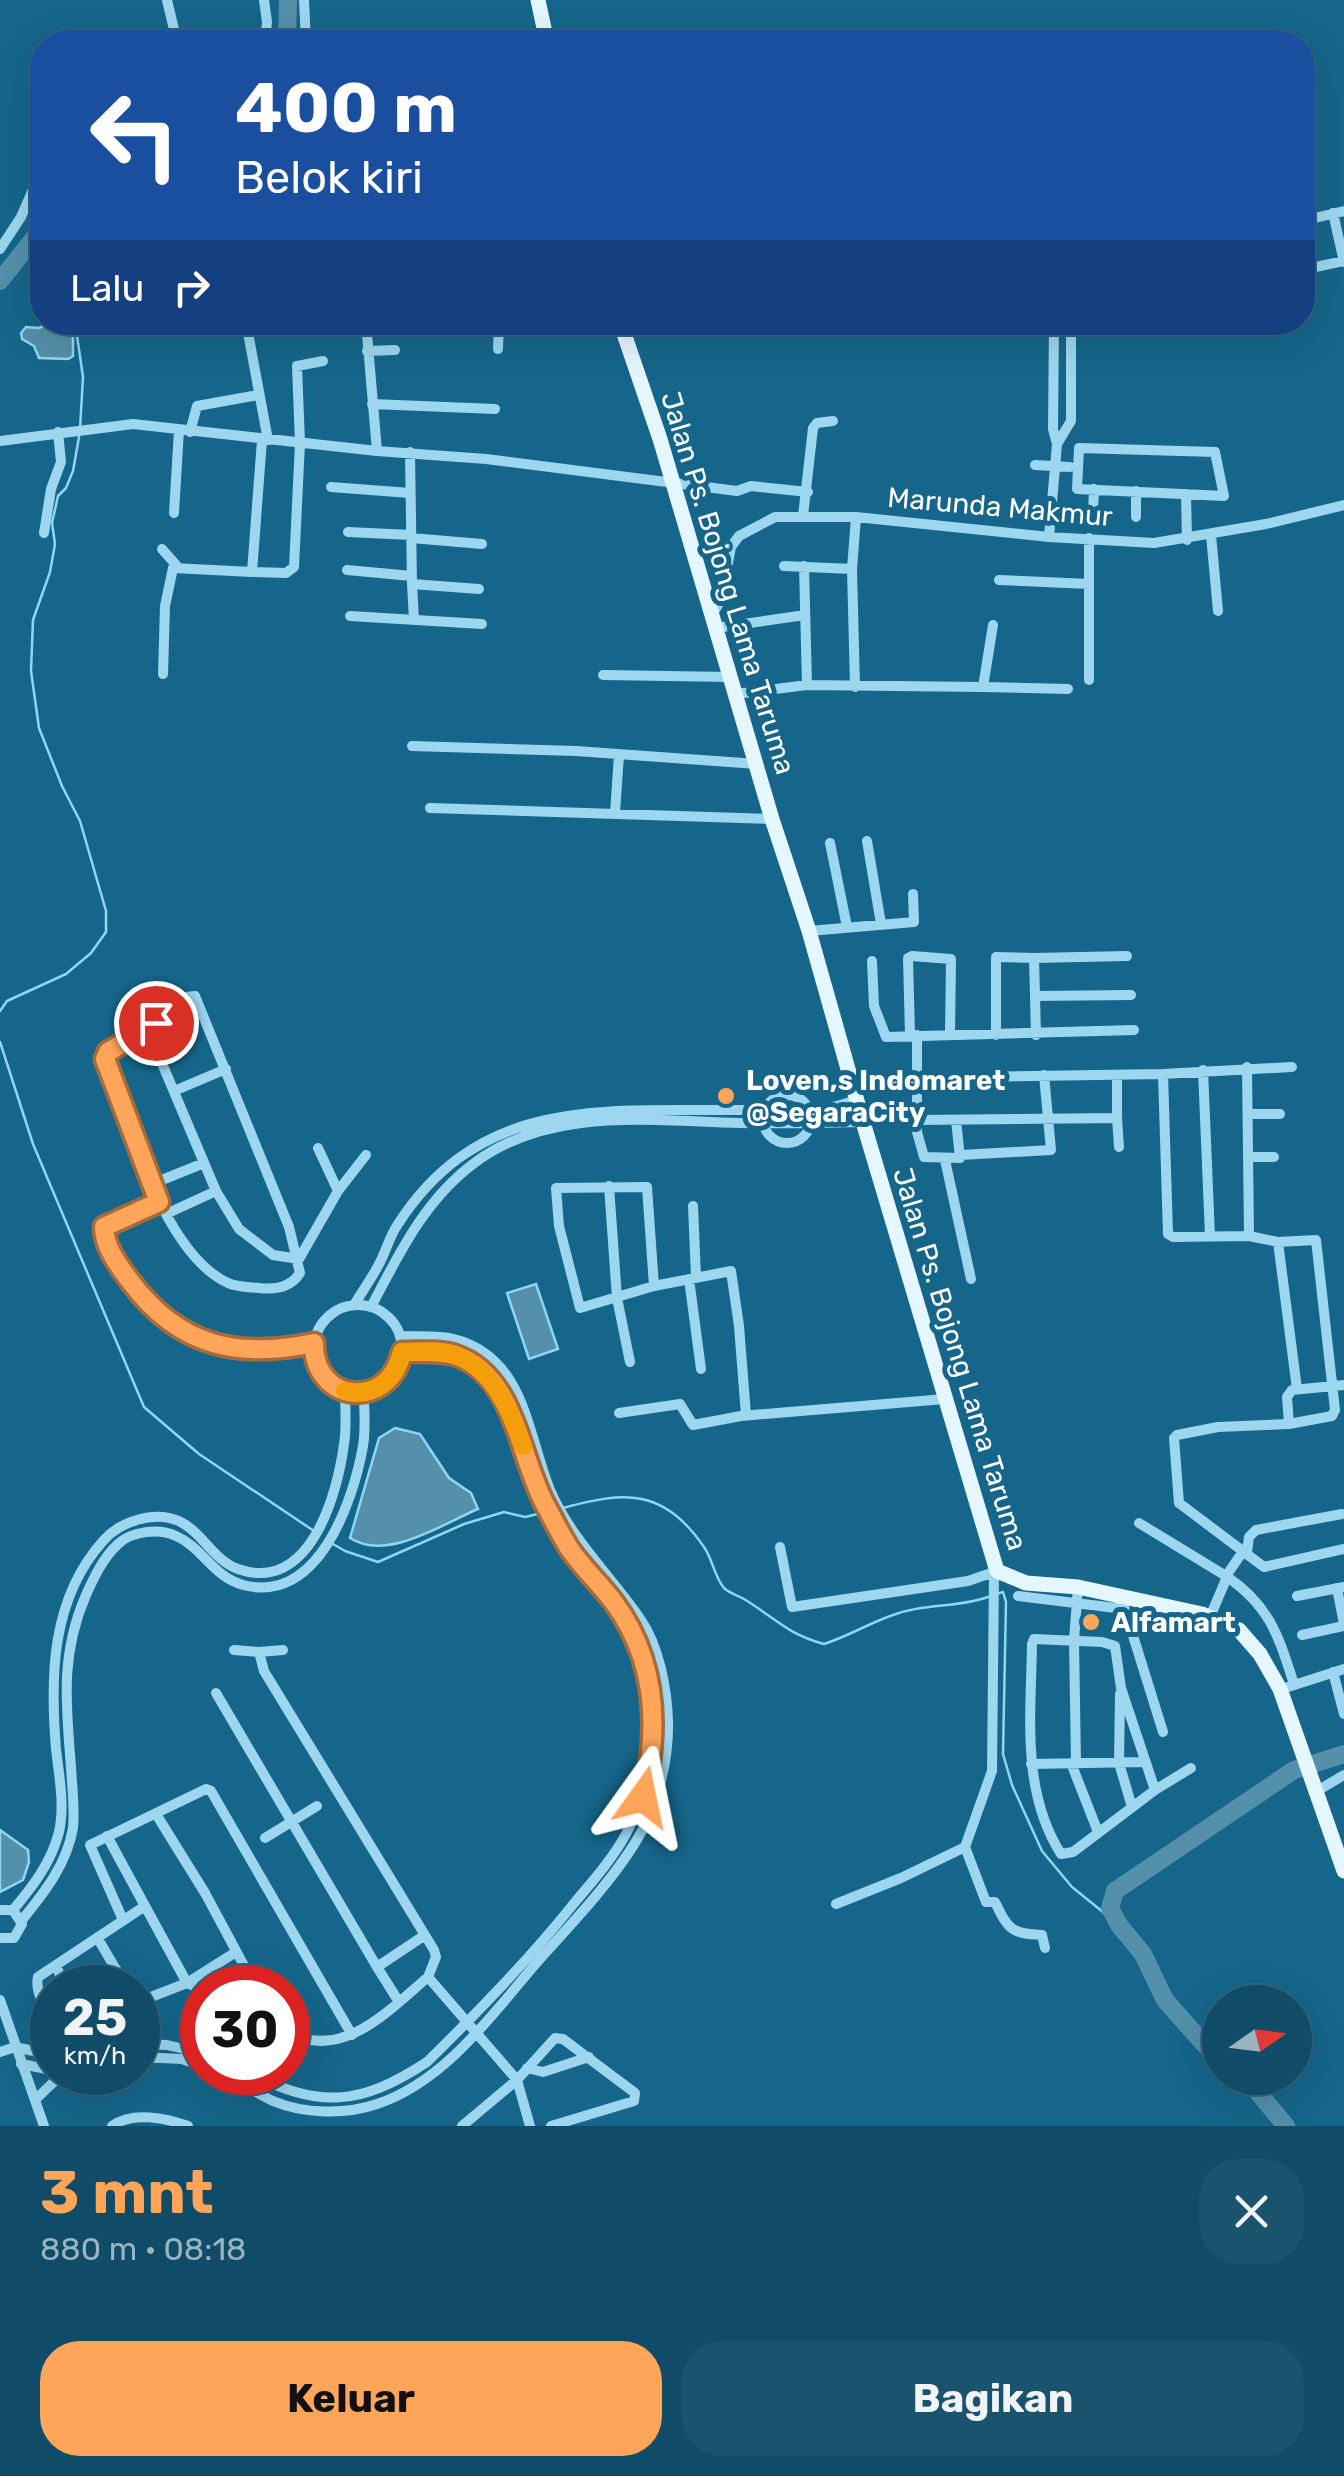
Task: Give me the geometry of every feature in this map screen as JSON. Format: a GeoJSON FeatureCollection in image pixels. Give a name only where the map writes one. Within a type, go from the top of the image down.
{"type":"FeatureCollection","features":[{"type":"Feature","properties":{"kind":"main road"},"geometry":{"type":"LineString","coordinates":[[538,0],[544,30]]}},
{"type":"Feature","properties":{"kind":"main road","name":"Jalan Ps. Bojong Lama Taruma"},"geometry":{"type":"LineString","coordinates":[[624,335],[810,932],[862,1122],[996,1572],[1077,1595],[1210,1617],[1239,1630],[1287,1687],[1344,1872]]}},
{"type":"Feature","properties":{"kind":"street"},"geometry":{"type":"LineString","coordinates":[[167,0],[175,30]]}},
{"type":"Feature","properties":{"kind":"street"},"geometry":{"type":"LineString","coordinates":[[264,0],[267,30]]}},
{"type":"Feature","properties":{"kind":"street"},"geometry":{"type":"LineString","coordinates":[[304,0],[305,30]]}},
{"type":"Feature","properties":{"kind":"street"},"geometry":{"type":"LineString","coordinates":[[0,249],[30,197]]}},
{"type":"Feature","properties":{"kind":"street"},"geometry":{"type":"LineString","coordinates":[[1315,267],[1344,261],[1339,212]]}},
{"type":"Feature","properties":{"kind":"street"},"geometry":{"type":"LineString","coordinates":[[248,335],[265,440],[252,572]]}},
{"type":"Feature","properties":{"kind":"street"},"geometry":{"type":"LineString","coordinates":[[366,335],[377,451]]}},
{"type":"Feature","properties":{"kind":"street"},"geometry":{"type":"LineString","coordinates":[[498,349],[499,335]]}},
{"type":"Feature","properties":{"kind":"street"},"geometry":{"type":"LineString","coordinates":[[1049,537],[1057,444],[1055,335]]}},
{"type":"Feature","properties":{"kind":"street"},"geometry":{"type":"LineString","coordinates":[[1057,444],[1071,421],[1075,335]]}},
{"type":"Feature","properties":{"kind":"street"},"geometry":{"type":"LineString","coordinates":[[367,351],[395,350]]}},
{"type":"Feature","properties":{"kind":"street"},"geometry":{"type":"LineString","coordinates":[[162,549],[176,566],[286,573],[294,568],[300,444],[297,366],[323,361]]}},
{"type":"Feature","properties":{"kind":"street"},"geometry":{"type":"LineString","coordinates":[[174,513],[185,431],[198,406],[258,396]]}},
{"type":"Feature","properties":{"kind":"street"},"geometry":{"type":"LineString","coordinates":[[372,404],[495,408]]}},
{"type":"Feature","properties":{"kind":"street"},"geometry":{"type":"LineString","coordinates":[[803,516],[813,428],[817,423],[833,421]]}},
{"type":"Feature","properties":{"kind":"street"},"geometry":{"type":"LineString","coordinates":[[0,441],[132,424],[672,481],[737,492],[751,486],[808,492]]}},
{"type":"Feature","properties":{"kind":"street"},"geometry":{"type":"LineString","coordinates":[[44,532],[51,489],[61,462],[59,432]]}},
{"type":"Feature","properties":{"kind":"street"},"geometry":{"type":"LineString","coordinates":[[1080,448],[1215,452],[1224,496],[1136,491],[1077,489],[1080,448]]}},
{"type":"Feature","properties":{"kind":"street"},"geometry":{"type":"LineString","coordinates":[[410,452],[414,620]]}},
{"type":"Feature","properties":{"kind":"street"},"geometry":{"type":"LineString","coordinates":[[1035,465],[1070,467]]}},
{"type":"Feature","properties":{"kind":"street"},"geometry":{"type":"LineString","coordinates":[[331,486],[410,493]]}},
{"type":"Feature","properties":{"kind":"street"},"geometry":{"type":"LineString","coordinates":[[1093,514],[1094,490]]}},
{"type":"Feature","properties":{"kind":"street"},"geometry":{"type":"LineString","coordinates":[[1136,491],[1136,517]]}},
{"type":"Feature","properties":{"kind":"street"},"geometry":{"type":"LineString","coordinates":[[1186,494],[1187,540]]}},
{"type":"Feature","properties":{"kind":"street","name":"Marunda Makmur"},"geometry":{"type":"LineString","coordinates":[[714,621],[722,600],[726,561],[739,536],[775,517],[856,517],[1049,537],[1154,543],[1187,540],[1344,505]]}},
{"type":"Feature","properties":{"kind":"street"},"geometry":{"type":"LineString","coordinates":[[1032,507],[1068,510]]}},
{"type":"Feature","properties":{"kind":"street"},"geometry":{"type":"LineString","coordinates":[[855,687],[852,569],[856,517]]}},
{"type":"Feature","properties":{"kind":"street"},"geometry":{"type":"LineString","coordinates":[[348,532],[482,544]]}},
{"type":"Feature","properties":{"kind":"street"},"geometry":{"type":"LineString","coordinates":[[1210,535],[1218,611]]}},
{"type":"Feature","properties":{"kind":"street"},"geometry":{"type":"LineString","coordinates":[[1089,538],[1089,680]]}},
{"type":"Feature","properties":{"kind":"street"},"geometry":{"type":"LineString","coordinates":[[163,674],[167,586],[176,566]]}},
{"type":"Feature","properties":{"kind":"street"},"geometry":{"type":"LineString","coordinates":[[784,566],[852,569]]}},
{"type":"Feature","properties":{"kind":"street"},"geometry":{"type":"LineString","coordinates":[[804,566],[807,685]]}},
{"type":"Feature","properties":{"kind":"street"},"geometry":{"type":"LineString","coordinates":[[347,570],[479,588]]}},
{"type":"Feature","properties":{"kind":"street"},"geometry":{"type":"LineString","coordinates":[[999,580],[1089,584]]}},
{"type":"Feature","properties":{"kind":"street"},"geometry":{"type":"LineString","coordinates":[[714,621],[805,614]]}},
{"type":"Feature","properties":{"kind":"street"},"geometry":{"type":"LineString","coordinates":[[350,616],[482,624]]}},
{"type":"Feature","properties":{"kind":"street"},"geometry":{"type":"LineString","coordinates":[[983,687],[993,625]]}},
{"type":"Feature","properties":{"kind":"street"},"geometry":{"type":"LineString","coordinates":[[603,675],[731,677]]}},
{"type":"Feature","properties":{"kind":"street"},"geometry":{"type":"LineString","coordinates":[[736,694],[807,685],[1068,688]]}},
{"type":"Feature","properties":{"kind":"street"},"geometry":{"type":"LineString","coordinates":[[412,746],[757,764]]}},
{"type":"Feature","properties":{"kind":"street"},"geometry":{"type":"LineString","coordinates":[[615,813],[619,755]]}},
{"type":"Feature","properties":{"kind":"street"},"geometry":{"type":"LineString","coordinates":[[430,808],[772,819]]}},
{"type":"Feature","properties":{"kind":"street"},"geometry":{"type":"LineString","coordinates":[[867,841],[881,924]]}},
{"type":"Feature","properties":{"kind":"street"},"geometry":{"type":"LineString","coordinates":[[830,842],[847,927]]}},
{"type":"Feature","properties":{"kind":"street"},"geometry":{"type":"LineString","coordinates":[[810,932],[915,921],[912,894]]}},
{"type":"Feature","properties":{"kind":"street"},"geometry":{"type":"LineString","coordinates":[[996,1034],[996,958],[1127,956]]}},
{"type":"Feature","properties":{"kind":"street"},"geometry":{"type":"LineString","coordinates":[[950,1035],[951,959],[908,958],[918,1078],[916,1120],[922,1155],[928,1159],[958,1160],[961,1155],[956,1120]]}},
{"type":"Feature","properties":{"kind":"street"},"geometry":{"type":"LineString","coordinates":[[1034,958],[1036,1035]]}},
{"type":"Feature","properties":{"kind":"street"},"geometry":{"type":"LineString","coordinates":[[872,961],[874,1006],[883,1034],[890,1038],[1134,1030]]}},
{"type":"Feature","properties":{"kind":"street"},"geometry":{"type":"LineString","coordinates":[[1035,996],[1130,995]]}},
{"type":"Feature","properties":{"kind":"street"},"geometry":{"type":"LineString","coordinates":[[186,996],[195,996],[226,1069],[298,1258],[300,1273],[286,1286],[269,1289],[228,1283],[200,1262],[159,1202],[105,1059],[108,1052],[147,1028],[186,996]]}},
{"type":"Feature","properties":{"kind":"street"},"geometry":{"type":"LineString","coordinates":[[147,1028],[216,1190],[239,1229],[273,1255],[298,1258]]}},
{"type":"Feature","properties":{"kind":"street"},"geometry":{"type":"LineString","coordinates":[[1247,1067],[1249,1236]]}},
{"type":"Feature","properties":{"kind":"street"},"geometry":{"type":"LineString","coordinates":[[852,1080],[1163,1074],[1292,1067]]}},
{"type":"Feature","properties":{"kind":"street"},"geometry":{"type":"LineString","coordinates":[[174,1091],[226,1069]]}},
{"type":"Feature","properties":{"kind":"street"},"geometry":{"type":"LineString","coordinates":[[1203,1070],[1210,1236]]}},
{"type":"Feature","properties":{"kind":"street"},"geometry":{"type":"LineString","coordinates":[[1163,1074],[1166,1231],[1173,1237],[1249,1236],[1278,1242],[1313,1238],[1318,1244],[1338,1386],[1332,1416],[1289,1424],[1182,1432],[1174,1438],[1180,1504],[1264,1567],[1344,1550]]}},
{"type":"Feature","properties":{"kind":"street"},"geometry":{"type":"LineString","coordinates":[[961,1155],[1050,1150],[1044,1075]]}},
{"type":"Feature","properties":{"kind":"street"},"geometry":{"type":"LineString","coordinates":[[1116,1075],[1119,1147]]}},
{"type":"Feature","properties":{"kind":"street"},"geometry":{"type":"LineString","coordinates":[[354,1304],[372,1307],[389,1317],[401,1336],[402,1352],[393,1376],[364,1393],[334,1386],[320,1372],[314,1343],[327,1317],[354,1304],[378,1266],[396,1226],[442,1171],[498,1136],[559,1115],[808,1108],[857,1099]]}},
{"type":"Feature","properties":{"kind":"street"},"geometry":{"type":"LineString","coordinates":[[765,1109],[764,1124],[770,1136],[788,1143],[800,1138],[810,1123],[808,1108]]}},
{"type":"Feature","properties":{"kind":"street"},"geometry":{"type":"LineString","coordinates":[[1248,1114],[1280,1114]]}},
{"type":"Feature","properties":{"kind":"street"},"geometry":{"type":"LineString","coordinates":[[916,1120],[1117,1118]]}},
{"type":"Feature","properties":{"kind":"street"},"geometry":{"type":"LineString","coordinates":[[372,1307],[410,1232],[429,1208],[473,1164],[502,1146],[561,1126],[613,1120],[862,1122]]}},
{"type":"Feature","properties":{"kind":"street"},"geometry":{"type":"LineString","coordinates":[[318,1148],[338,1191]]}},
{"type":"Feature","properties":{"kind":"street"},"geometry":{"type":"LineString","coordinates":[[298,1258],[338,1191],[366,1155]]}},
{"type":"Feature","properties":{"kind":"street"},"geometry":{"type":"LineString","coordinates":[[1250,1157],[1274,1157]]}},
{"type":"Feature","properties":{"kind":"street"},"geometry":{"type":"LineString","coordinates":[[945,1160],[971,1280]]}},
{"type":"Feature","properties":{"kind":"street"},"geometry":{"type":"LineString","coordinates":[[152,1184],[204,1163]]}},
{"type":"Feature","properties":{"kind":"street"},"geometry":{"type":"LineString","coordinates":[[609,1186],[617,1298],[630,1362]]}},
{"type":"Feature","properties":{"kind":"street"},"geometry":{"type":"LineString","coordinates":[[654,1286],[647,1187],[557,1187],[578,1308],[654,1286],[727,1270],[732,1273],[746,1416]]}},
{"type":"Feature","properties":{"kind":"street"},"geometry":{"type":"LineString","coordinates":[[166,1214],[216,1190]]}},
{"type":"Feature","properties":{"kind":"street"},"geometry":{"type":"LineString","coordinates":[[159,1202],[106,1224],[102,1231],[120,1268],[166,1320],[211,1345],[234,1350],[314,1343]]}},
{"type":"Feature","properties":{"kind":"street"},"geometry":{"type":"LineString","coordinates":[[692,1206],[701,1369]]}},
{"type":"Feature","properties":{"kind":"street"},"geometry":{"type":"LineString","coordinates":[[1278,1242],[1296,1389]]}},
{"type":"Feature","properties":{"kind":"street"},"geometry":{"type":"LineString","coordinates":[[401,1336],[452,1338],[489,1356],[504,1371],[527,1414],[545,1494]]}},
{"type":"Feature","properties":{"kind":"street"},"geometry":{"type":"LineString","coordinates":[[298,2095],[324,2099],[366,2093],[427,2062],[534,1953],[624,1837],[643,1797],[652,1760],[654,1704],[647,1669],[632,1630],[545,1494],[500,1394],[458,1356],[402,1352]]}},
{"type":"Feature","properties":{"kind":"street"},"geometry":{"type":"LineString","coordinates":[[1289,1424],[1287,1397],[1296,1389],[1338,1386]]}},
{"type":"Feature","properties":{"kind":"street"},"geometry":{"type":"LineString","coordinates":[[13,1910],[37,1881],[59,1832],[54,1656],[70,1593],[93,1553],[111,1532],[122,1526],[141,1520],[169,1519],[179,1521],[238,1568],[271,1573],[292,1564],[310,1544],[336,1483],[345,1442],[345,1391]]}},
{"type":"Feature","properties":{"kind":"street"},"geometry":{"type":"LineString","coordinates":[[0,1938],[10,1940],[18,1936],[22,1920],[50,1886],[73,1825],[66,1668],[76,1617],[96,1573],[119,1543],[131,1536],[162,1532],[185,1541],[218,1573],[244,1585],[270,1586],[301,1573],[324,1552],[351,1490],[363,1444],[364,1393]]}},
{"type":"Feature","properties":{"kind":"street"},"geometry":{"type":"LineString","coordinates":[[620,1413],[680,1404],[693,1425],[746,1416],[945,1398]]}},
{"type":"Feature","properties":{"kind":"street"},"geometry":{"type":"LineString","coordinates":[[1210,1617],[1226,1576],[1256,1530],[1342,1514]]}},
{"type":"Feature","properties":{"kind":"street"},"geometry":{"type":"LineString","coordinates":[[1139,1523],[1256,1599],[1273,1623],[1287,1687],[1338,1670],[1344,1714]]}},
{"type":"Feature","properties":{"kind":"street"},"geometry":{"type":"LineString","coordinates":[[266,2095],[311,2111],[354,2110],[376,2105],[419,2084],[475,2033],[573,1923],[634,1844],[664,1773],[668,1720],[657,1657],[643,1623],[576,1547]]}},
{"type":"Feature","properties":{"kind":"street"},"geometry":{"type":"LineString","coordinates":[[780,1547],[792,1607],[968,1581],[996,1572],[992,1771],[964,1847],[986,1902],[995,1902],[1008,1927],[1016,1932],[1042,1935],[1045,1948]]}},
{"type":"Feature","properties":{"kind":"street"},"geometry":{"type":"LineString","coordinates":[[1297,1596],[1340,1588],[1344,1625],[1302,1635]]}},
{"type":"Feature","properties":{"kind":"street"},"geometry":{"type":"LineString","coordinates":[[1018,1596],[1077,1595],[1073,1763],[1098,1832]]}},
{"type":"Feature","properties":{"kind":"street"},"geometry":{"type":"LineString","coordinates":[[1122,1603],[1163,1732]]}},
{"type":"Feature","properties":{"kind":"street"},"geometry":{"type":"LineString","coordinates":[[1155,1790],[1121,1688],[1114,1646],[1039,1637],[1032,1644],[1030,1764],[1040,1805],[1062,1854],[1073,1852],[1191,1768]]}},
{"type":"Feature","properties":{"kind":"street"},"geometry":{"type":"LineString","coordinates":[[234,1650],[283,1650]]}},
{"type":"Feature","properties":{"kind":"street"},"geometry":{"type":"LineString","coordinates":[[259,1652],[264,1671],[436,1957],[428,1976],[376,2021],[336,2041],[310,2040]]}},
{"type":"Feature","properties":{"kind":"street"},"geometry":{"type":"LineString","coordinates":[[1121,1688],[1119,1763],[1132,1808]]}},
{"type":"Feature","properties":{"kind":"street"},"geometry":{"type":"LineString","coordinates":[[216,1694],[399,2002]]}},
{"type":"Feature","properties":{"kind":"street"},"geometry":{"type":"LineString","coordinates":[[1030,1764],[1143,1762]]}},
{"type":"Feature","properties":{"kind":"street"},"geometry":{"type":"LineString","coordinates":[[1316,1787],[1344,1775]]}},
{"type":"Feature","properties":{"kind":"street"},"geometry":{"type":"LineString","coordinates":[[124,1920],[90,1848],[94,1842],[211,1791],[352,2035]]}},
{"type":"Feature","properties":{"kind":"street"},"geometry":{"type":"LineString","coordinates":[[264,1838],[318,1806]]}},
{"type":"Feature","properties":{"kind":"street"},"geometry":{"type":"LineString","coordinates":[[156,1814],[243,1965]]}},
{"type":"Feature","properties":{"kind":"street"},"geometry":{"type":"LineString","coordinates":[[107,1836],[180,1970]]}},
{"type":"Feature","properties":{"kind":"street"},"geometry":{"type":"LineString","coordinates":[[836,1904],[964,1847]]}},
{"type":"Feature","properties":{"kind":"street"},"geometry":{"type":"LineString","coordinates":[[58,1965],[145,1906]]}},
{"type":"Feature","properties":{"kind":"street"},"geometry":{"type":"LineString","coordinates":[[0,1910],[13,1910],[22,1920]]}},
{"type":"Feature","properties":{"kind":"street"},"geometry":{"type":"LineString","coordinates":[[377,1966],[425,1935]]}},
{"type":"Feature","properties":{"kind":"street"},"geometry":{"type":"LineString","coordinates":[[98,1939],[113,1965]]}},
{"type":"Feature","properties":{"kind":"street"},"geometry":{"type":"LineString","coordinates":[[215,1965],[236,1952]]}},
{"type":"Feature","properties":{"kind":"street"},"geometry":{"type":"LineString","coordinates":[[428,1976],[517,2080],[530,2126]]}},
{"type":"Feature","properties":{"kind":"street"},"geometry":{"type":"LineString","coordinates":[[0,2000],[44,2126]]}},
{"type":"Feature","properties":{"kind":"street"},"geometry":{"type":"LineString","coordinates":[[462,2126],[517,2080],[546,2045],[559,2038],[636,2093],[634,2101],[588,2121],[550,2126]]}},
{"type":"Feature","properties":{"kind":"street"},"geometry":{"type":"LineString","coordinates":[[0,2052],[16,2047],[30,2050]]}},
{"type":"Feature","properties":{"kind":"street"},"geometry":{"type":"LineString","coordinates":[[527,2068],[543,2072],[589,2058]]}},
{"type":"Feature","properties":{"kind":"street"},"geometry":{"type":"LineString","coordinates":[[21,2064],[30,2066]]}},
{"type":"Feature","properties":{"kind":"street"},"geometry":{"type":"LineString","coordinates":[[35,2100],[40,2095]]}},
{"type":"Feature","properties":{"kind":"street"},"geometry":{"type":"LineString","coordinates":[[112,2126],[134,2118],[167,2118],[188,2126]]}},
{"type":"Feature","properties":{"kind":"water"},"geometry":{"type":"Polygon","coordinates":[[[26,327],[30,327],[30,335],[73,335],[73,356],[39,358],[34,346],[22,339],[26,327]]]}},
{"type":"Feature","properties":{"kind":"water"},"geometry":{"type":"Polygon","coordinates":[[[536,1284],[558,1349],[529,1359],[507,1293],[536,1284]]]}},
{"type":"Feature","properties":{"kind":"water"},"geometry":{"type":"Polygon","coordinates":[[[395,1428],[420,1434],[449,1478],[471,1493],[478,1509],[414,1538],[381,1546],[365,1544],[350,1538],[379,1438],[395,1428]]]}},
{"type":"Feature","properties":{"kind":"water"},"geometry":{"type":"Polygon","coordinates":[[[0,1830],[28,1850],[29,1862],[23,1880],[0,1892],[0,1830]]]}},
{"type":"Feature","properties":{"kind":"waterway"},"geometry":{"type":"LineString","coordinates":[[287,30],[288,0]]}},
{"type":"Feature","properties":{"kind":"waterway"},"geometry":{"type":"LineString","coordinates":[[0,281],[30,243]]}},
{"type":"Feature","properties":{"kind":"waterway"},"geometry":{"type":"LineString","coordinates":[[77,335],[83,377],[80,429]]}},
{"type":"Feature","properties":{"kind":"waterway"},"geometry":{"type":"LineString","coordinates":[[0,1011],[7,1001],[66,974],[91,953],[106,932],[106,911],[80,821],[39,728],[31,671],[33,620],[55,544],[52,523],[58,496],[73,471],[79,437]]}},
{"type":"Feature","properties":{"kind":"waterway"},"geometry":{"type":"LineString","coordinates":[[0,1042],[33,1144],[144,1407],[199,1454],[314,1531]]}},
{"type":"Feature","properties":{"kind":"waterway"},"geometry":{"type":"LineString","coordinates":[[563,1508],[624,1497],[658,1504],[689,1528],[707,1552],[726,1590],[791,1630],[824,1644],[907,1611],[988,1597]]}},
{"type":"Feature","properties":{"kind":"waterway"},"geometry":{"type":"LineString","coordinates":[[333,1544],[378,1562],[464,1524],[504,1512],[525,1517],[546,1512]]}},
{"type":"Feature","properties":{"kind":"waterway"},"geometry":{"type":"LineString","coordinates":[[996,1594],[1003,1592],[1006,1602],[1003,1754],[1012,1785],[1042,1851],[1072,1887],[1119,1925]]}},
{"type":"Feature","properties":{"kind":"waterway"},"geometry":{"type":"LineString","coordinates":[[1202,2042],[1165,2000],[1143,1954],[1119,1925],[1110,1908],[1115,1891],[1294,1770],[1344,1754]]}},
{"type":"Feature","properties":{"kind":"waterway"},"geometry":{"type":"LineString","coordinates":[[1260,2095],[1286,2126]]}},
{"type":"Feature","properties":{"kind":"slow traffic"},"geometry":{"type":"LineString","coordinates":[[345,1391],[364,1393],[385,1384],[393,1376],[402,1352],[458,1356],[474,1366],[500,1394],[523,1446]]}},
{"type":"Feature","properties":{"kind":"place","name":"Loven,s Indomaret @SegaraCity"},"geometry":{"type":"Point","coordinates":[726,1096]}},
{"type":"Feature","properties":{"kind":"place","name":"Alfamart"},"geometry":{"type":"Point","coordinates":[1091,1622]}},
{"type":"Feature","properties":{"kind":"route"},"geometry":{"type":"LineString","coordinates":[[156,1023],[108,1052],[105,1059],[159,1202],[104,1227],[108,1247],[120,1268],[166,1320],[211,1345],[234,1350],[292,1348],[314,1343],[320,1372],[345,1391],[364,1393],[385,1384],[393,1376],[402,1352],[458,1356],[488,1380],[509,1412],[540,1496],[570,1550],[632,1630],[647,1669],[655,1732],[643,1797]]}}]}
